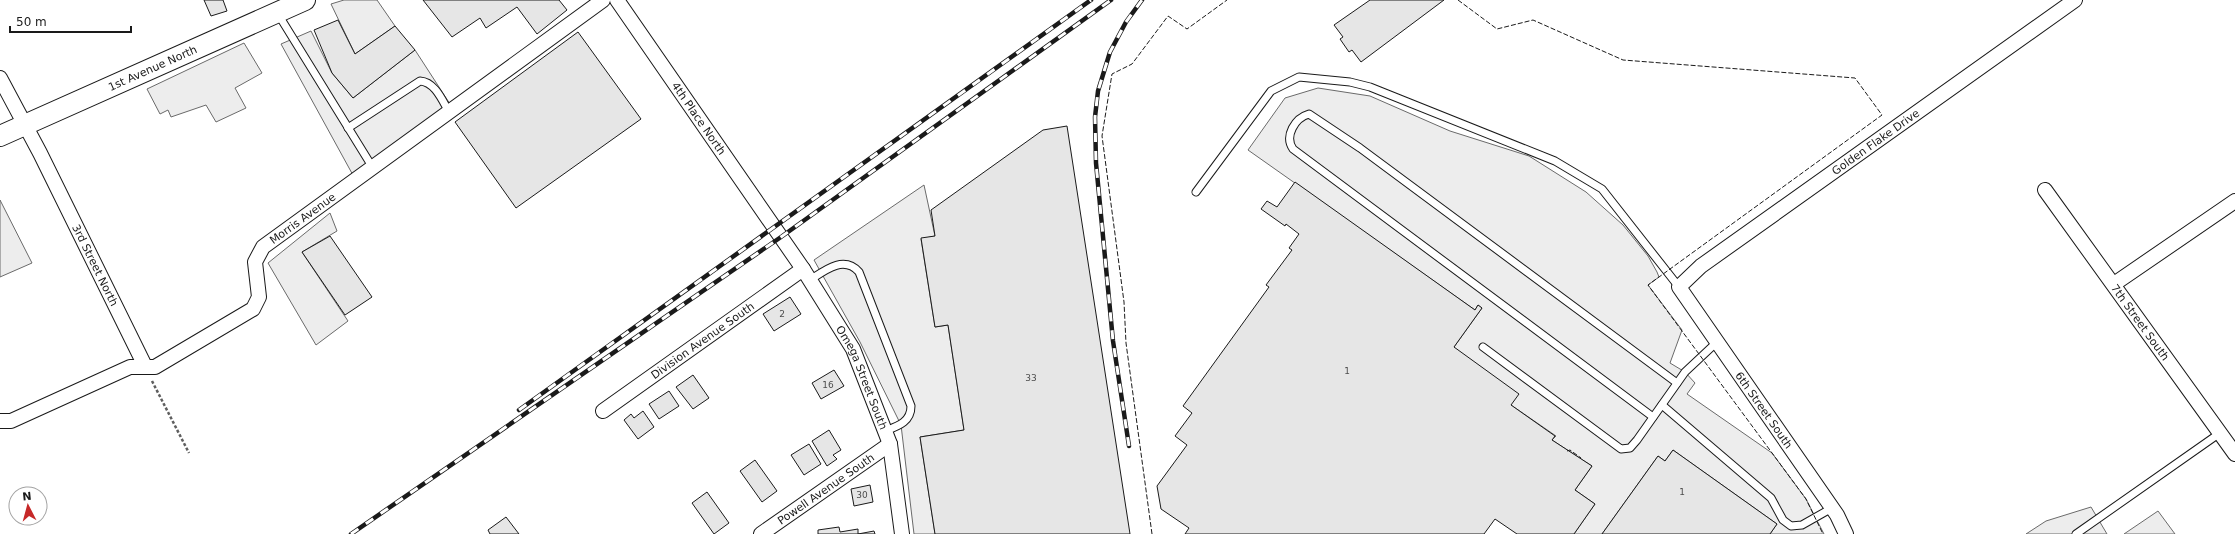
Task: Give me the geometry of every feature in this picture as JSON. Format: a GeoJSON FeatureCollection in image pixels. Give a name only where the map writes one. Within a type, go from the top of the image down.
{"type":"FeatureCollection","features":[{"type":"Feature","properties":{"kind":"street","name":"1st Avenue North"},"geometry":{"type":"LineString","coordinates":[[0,136],[305,0]]}},
{"type":"Feature","properties":{"kind":"street","name":"Morris Avenue"},"geometry":{"type":"LineString","coordinates":[[0,421],[11,421],[130,367],[154,367],[253,309],[259,297],[255,262],[263,247],[603,0]]}},
{"type":"Feature","properties":{"kind":"street","name":"4th Place North"},"geometry":{"type":"LineString","coordinates":[[617,0],[781,237]]}},
{"type":"Feature","properties":{"kind":"street","name":"Golden Flake Drive"},"geometry":{"type":"LineString","coordinates":[[1679,287],[1701,266],[2075,0]]}},
{"type":"Feature","properties":{"kind":"street","name":"3rd Street North"},"geometry":{"type":"LineString","coordinates":[[0,78],[145,366]]}},
{"type":"Feature","properties":{"kind":"street","name":"7th Street South"},"geometry":{"type":"LineString","coordinates":[[2045,190],[2235,454]]}},
{"type":"Feature","properties":{"kind":"street"},"geometry":{"type":"LineString","coordinates":[[2114,284],[2235,201]]}},
{"type":"Feature","properties":{"kind":"street","name":"Omega Street South"},"geometry":{"type":"LineString","coordinates":[[781,237],[854,349],[887,438],[902,534]]}},
{"type":"Feature","properties":{"kind":"street","name":"Division Avenue South"},"geometry":{"type":"LineString","coordinates":[[603,411],[806,275]]}},
{"type":"Feature","properties":{"kind":"street","name":"6th Street South"},"geometry":{"type":"LineString","coordinates":[[1679,287],[1832,508],[1846,534]]}},
{"type":"Feature","properties":{"kind":"street","name":"Powell Avenue South"},"geometry":{"type":"LineString","coordinates":[[761,534],[887,438]]}},
{"type":"Feature","properties":{"kind":"lane"},"geometry":{"type":"LineString","coordinates":[[276,13],[373,168]]}},
{"type":"Feature","properties":{"kind":"lane"},"geometry":{"type":"LineString","coordinates":[[1196,192],[1271,91],[1299,77],[1350,82],[1370,87],[1516,144],[1555,161],[1602,189],[1679,287]]}},
{"type":"Feature","properties":{"kind":"lane"},"geometry":{"type":"LineString","coordinates":[[348,128],[420,81],[427,82],[434,88],[449,112]]}},
{"type":"Feature","properties":{"kind":"lane"},"geometry":{"type":"LineString","coordinates":[[1653,417],[1293,149],[1288,142],[1288,135],[1302,116],[1309,114],[1360,148],[1677,383]]}},
{"type":"Feature","properties":{"kind":"lane"},"geometry":{"type":"LineString","coordinates":[[806,275],[847,264],[854,266],[859,272],[911,406],[911,413],[907,419],[887,438]]}},
{"type":"Feature","properties":{"kind":"lane"},"geometry":{"type":"LineString","coordinates":[[1484,347],[1621,449],[1630,448],[1685,372],[1717,342]]}},
{"type":"Feature","properties":{"kind":"lane"},"geometry":{"type":"LineString","coordinates":[[1662,405],[1771,498],[1783,520],[1791,526],[1802,525],[1832,508]]}},
{"type":"Feature","properties":{"kind":"lane"},"geometry":{"type":"LineString","coordinates":[[2076,534],[2220,433]]}},
{"type":"Feature","properties":{"kind":"path"},"geometry":{"type":"LineString","coordinates":[[145,366],[189,454]]}},
{"type":"Feature","properties":{"kind":"shaded area"},"geometry":{"type":"Polygon","coordinates":[[[344,0],[377,0],[395,26],[355,54],[331,4],[344,0]]]}},
{"type":"Feature","properties":{"kind":"shaded area"},"geometry":{"type":"Polygon","coordinates":[[[311,31],[332,73],[353,98],[415,50],[450,104],[354,177],[281,44],[311,31]]]}},
{"type":"Feature","properties":{"kind":"shaded area"},"geometry":{"type":"Polygon","coordinates":[[[244,43],[262,73],[235,88],[246,108],[216,122],[206,105],[171,117],[168,110],[160,114],[147,89],[244,43]]]}},
{"type":"Feature","properties":{"kind":"shaded area"},"geometry":{"type":"Polygon","coordinates":[[[1318,88],[1370,96],[1450,131],[1529,156],[1586,192],[1623,225],[1648,256],[1657,272],[1659,277],[1648,285],[1682,330],[1670,363],[1685,372],[1695,383],[1687,394],[1772,453],[1806,499],[1824,534],[1770,534],[1777,524],[1673,450],[1665,461],[1658,456],[1602,534],[1574,534],[1595,504],[1575,490],[1592,466],[1552,440],[1556,436],[1511,405],[1454,347],[1482,308],[1478,305],[1475,310],[1248,150],[1285,98],[1318,88]]]}},
{"type":"Feature","properties":{"kind":"shaded area"},"geometry":{"type":"Polygon","coordinates":[[[924,185],[935,236],[921,239],[935,327],[948,325],[964,430],[920,437],[935,534],[914,534],[901,425],[860,342],[814,260],[924,185]]]}},
{"type":"Feature","properties":{"kind":"shaded area"},"geometry":{"type":"Polygon","coordinates":[[[0,200],[32,263],[0,277],[0,200]]]}},
{"type":"Feature","properties":{"kind":"shaded area"},"geometry":{"type":"Polygon","coordinates":[[[330,213],[337,231],[302,252],[348,321],[316,345],[268,263],[330,213]]]}},
{"type":"Feature","properties":{"kind":"shaded area"},"geometry":{"type":"Polygon","coordinates":[[[2091,507],[2107,534],[2026,534],[2046,521],[2091,507]]]}},
{"type":"Feature","properties":{"kind":"shaded area"},"geometry":{"type":"Polygon","coordinates":[[[2158,511],[2175,534],[2124,534],[2158,511]]]}},
{"type":"Feature","properties":{"kind":"building"},"geometry":{"type":"Polygon","coordinates":[[[204,0],[223,0],[227,11],[211,16],[204,0]]]}},
{"type":"Feature","properties":{"kind":"building"},"geometry":{"type":"Polygon","coordinates":[[[423,0],[559,0],[567,10],[537,34],[517,7],[486,28],[480,18],[452,37],[423,0]]]}},
{"type":"Feature","properties":{"kind":"building"},"geometry":{"type":"Polygon","coordinates":[[[1370,0],[1444,0],[1361,62],[1352,50],[1349,52],[1340,39],[1343,37],[1334,25],[1370,0]]]}},
{"type":"Feature","properties":{"kind":"building"},"geometry":{"type":"Polygon","coordinates":[[[338,20],[355,54],[395,26],[415,50],[353,98],[332,73],[314,30],[338,20]]]}},
{"type":"Feature","properties":{"kind":"building"},"geometry":{"type":"Polygon","coordinates":[[[578,32],[641,119],[516,208],[455,122],[578,32]]]}},
{"type":"Feature","properties":{"kind":"building"},"geometry":{"type":"Polygon","coordinates":[[[1067,126],[1130,534],[935,534],[920,437],[964,430],[948,325],[935,327],[921,238],[935,236],[931,210],[1043,130],[1067,126]]]}},
{"type":"Feature","properties":{"kind":"building"},"geometry":{"type":"Polygon","coordinates":[[[1295,182],[1475,310],[1478,305],[1482,308],[1454,347],[1519,394],[1511,405],[1555,436],[1552,440],[1592,466],[1575,490],[1595,504],[1574,534],[1517,534],[1495,519],[1484,534],[1185,534],[1189,528],[1161,509],[1157,486],[1187,445],[1175,436],[1192,413],[1183,406],[1269,287],[1266,285],[1292,250],[1289,248],[1299,234],[1286,224],[1285,226],[1261,209],[1267,201],[1277,207],[1295,182]]]}},
{"type":"Feature","properties":{"kind":"building"},"geometry":{"type":"Polygon","coordinates":[[[330,236],[372,297],[345,315],[302,252],[330,236]]]}},
{"type":"Feature","properties":{"kind":"building"},"geometry":{"type":"Polygon","coordinates":[[[790,297],[801,314],[774,331],[763,314],[790,297]]]}},
{"type":"Feature","properties":{"kind":"building"},"geometry":{"type":"Polygon","coordinates":[[[834,370],[844,386],[821,399],[812,383],[834,370]]]}},
{"type":"Feature","properties":{"kind":"building"},"geometry":{"type":"Polygon","coordinates":[[[693,375],[709,398],[693,409],[676,387],[693,375]]]}},
{"type":"Feature","properties":{"kind":"building"},"geometry":{"type":"Polygon","coordinates":[[[669,391],[679,406],[659,419],[649,404],[669,391]]]}},
{"type":"Feature","properties":{"kind":"building"},"geometry":{"type":"Polygon","coordinates":[[[643,411],[654,427],[638,439],[624,420],[631,414],[634,418],[643,411]]]}},
{"type":"Feature","properties":{"kind":"building"},"geometry":{"type":"Polygon","coordinates":[[[829,430],[841,450],[833,455],[837,459],[827,466],[812,441],[829,430]]]}},
{"type":"Feature","properties":{"kind":"building"},"geometry":{"type":"Polygon","coordinates":[[[809,444],[821,464],[804,475],[791,455],[809,444]]]}},
{"type":"Feature","properties":{"kind":"building"},"geometry":{"type":"Polygon","coordinates":[[[1673,450],[1777,524],[1770,534],[1602,534],[1658,456],[1665,461],[1673,450]]]}},
{"type":"Feature","properties":{"kind":"building"},"geometry":{"type":"Polygon","coordinates":[[[755,460],[777,491],[762,502],[740,471],[755,460]]]}},
{"type":"Feature","properties":{"kind":"building"},"geometry":{"type":"Polygon","coordinates":[[[870,485],[873,502],[854,506],[851,489],[870,485]]]}},
{"type":"Feature","properties":{"kind":"building"},"geometry":{"type":"Polygon","coordinates":[[[707,492],[729,523],[714,534],[692,503],[707,492]]]}},
{"type":"Feature","properties":{"kind":"building"},"geometry":{"type":"Polygon","coordinates":[[[506,517],[519,534],[490,534],[488,530],[506,517]]]}},
{"type":"Feature","properties":{"kind":"building"},"geometry":{"type":"Polygon","coordinates":[[[839,527],[840,532],[858,529],[858,534],[818,534],[818,530],[839,527]]]}},
{"type":"Feature","properties":{"kind":"building"},"geometry":{"type":"Polygon","coordinates":[[[874,531],[875,534],[858,534],[874,531]]]}},
{"type":"Feature","properties":{"kind":"railway"},"geometry":{"type":"LineString","coordinates":[[519,410],[1091,0]]}},
{"type":"Feature","properties":{"kind":"railway"},"geometry":{"type":"LineString","coordinates":[[351,534],[781,237],[1111,0]]}},
{"type":"Feature","properties":{"kind":"railway"},"geometry":{"type":"LineString","coordinates":[[1129,446],[1113,341],[1096,163],[1095,117],[1098,91],[1110,52],[1126,22],[1142,0]]}},
{"type":"Feature","properties":{"kind":"fence"},"geometry":{"type":"LineString","coordinates":[[1152,534],[1126,343],[1124,302],[1102,136],[1112,74],[1132,64],[1168,16],[1187,29],[1227,0]]}},
{"type":"Feature","properties":{"kind":"fence"},"geometry":{"type":"LineString","coordinates":[[1458,0],[1497,29],[1533,20],[1623,60],[1855,78],[1882,115],[1648,285],[1806,499],[1823,534]]}},
{"type":"Feature","properties":{"kind":"fence"},"geometry":{"type":"LineString","coordinates":[[1567,451],[1570,450],[1581,458]]}}]}
